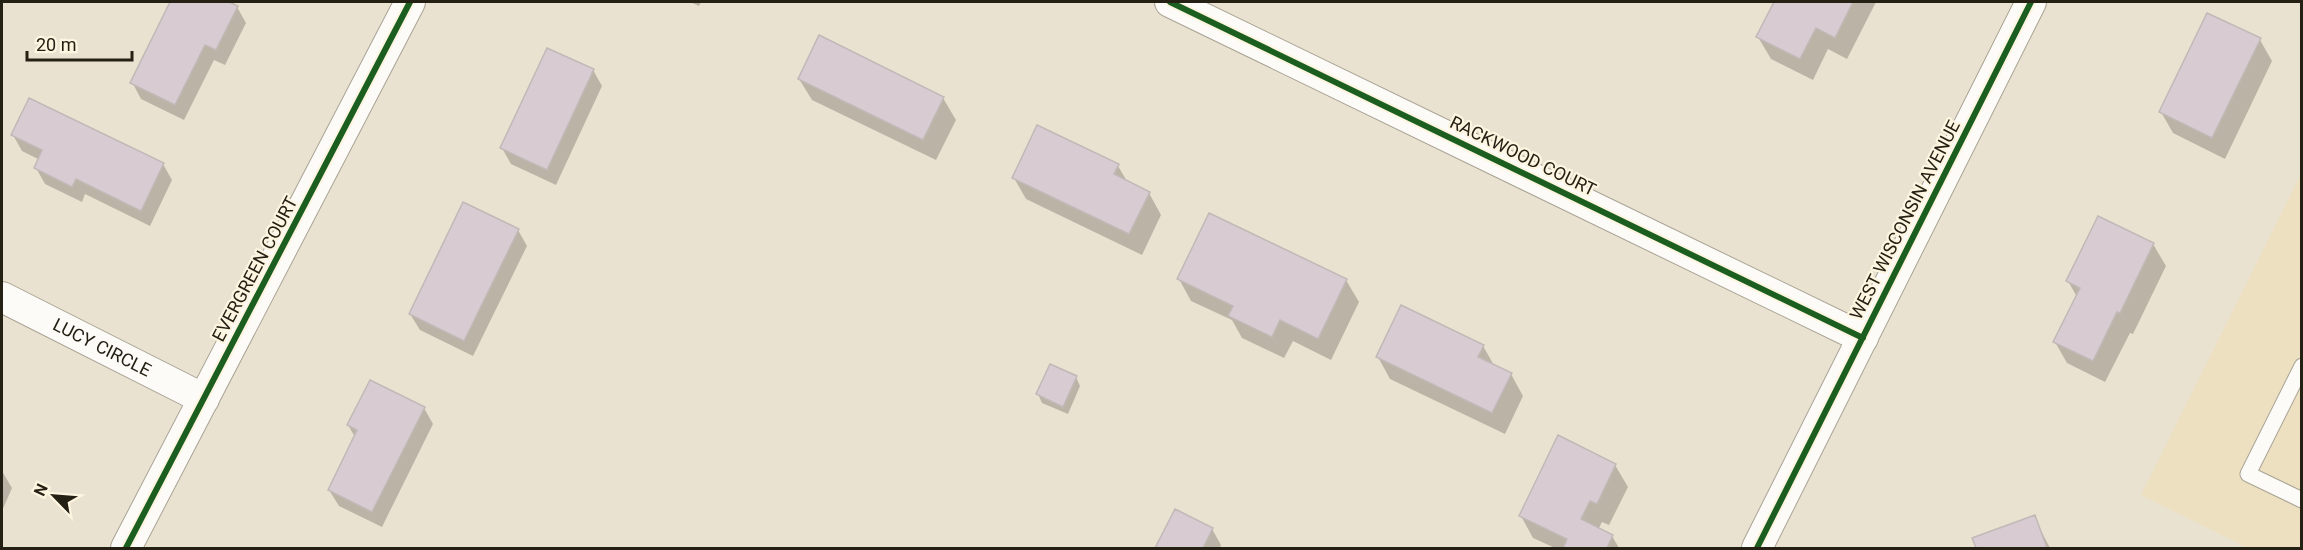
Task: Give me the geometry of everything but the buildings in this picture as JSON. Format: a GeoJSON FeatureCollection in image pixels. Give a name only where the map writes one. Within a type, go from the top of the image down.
{"type":"FeatureCollection","features":[{"type":"Feature","properties":{"kind":"street","name":"EVERGREEN COURT"},"geometry":{"type":"LineString","coordinates":[[126,549],[410,2]]}},
{"type":"Feature","properties":{"kind":"street","name":"RACKWOOD COURT"},"geometry":{"type":"LineString","coordinates":[[1170,2],[1863,338]]}},
{"type":"Feature","properties":{"kind":"street","name":"WEST WISCONSIN AVENUE"},"geometry":{"type":"LineString","coordinates":[[1757,549],[2031,2]]}},
{"type":"Feature","properties":{"kind":"street","name":"LUCY CIRCLE"},"geometry":{"type":"LineString","coordinates":[[2,297],[204,399]]}},
{"type":"Feature","properties":{"kind":"lane"},"geometry":{"type":"LineString","coordinates":[[2301,366],[2248,474],[2301,500]]}},
{"type":"Feature","properties":{"kind":"shaded area"},"geometry":{"type":"Polygon","coordinates":[[[2301,174],[2301,548],[2248,548],[2141,495],[2301,174]]]}},
{"type":"Feature","properties":{"kind":"cycle path"},"geometry":{"type":"LineString","coordinates":[[126,548],[410,2]]}},
{"type":"Feature","properties":{"kind":"cycle path"},"geometry":{"type":"LineString","coordinates":[[1170,2],[1863,338]]}},
{"type":"Feature","properties":{"kind":"cycle path"},"geometry":{"type":"LineString","coordinates":[[1757,548],[2031,2]]}}]}
